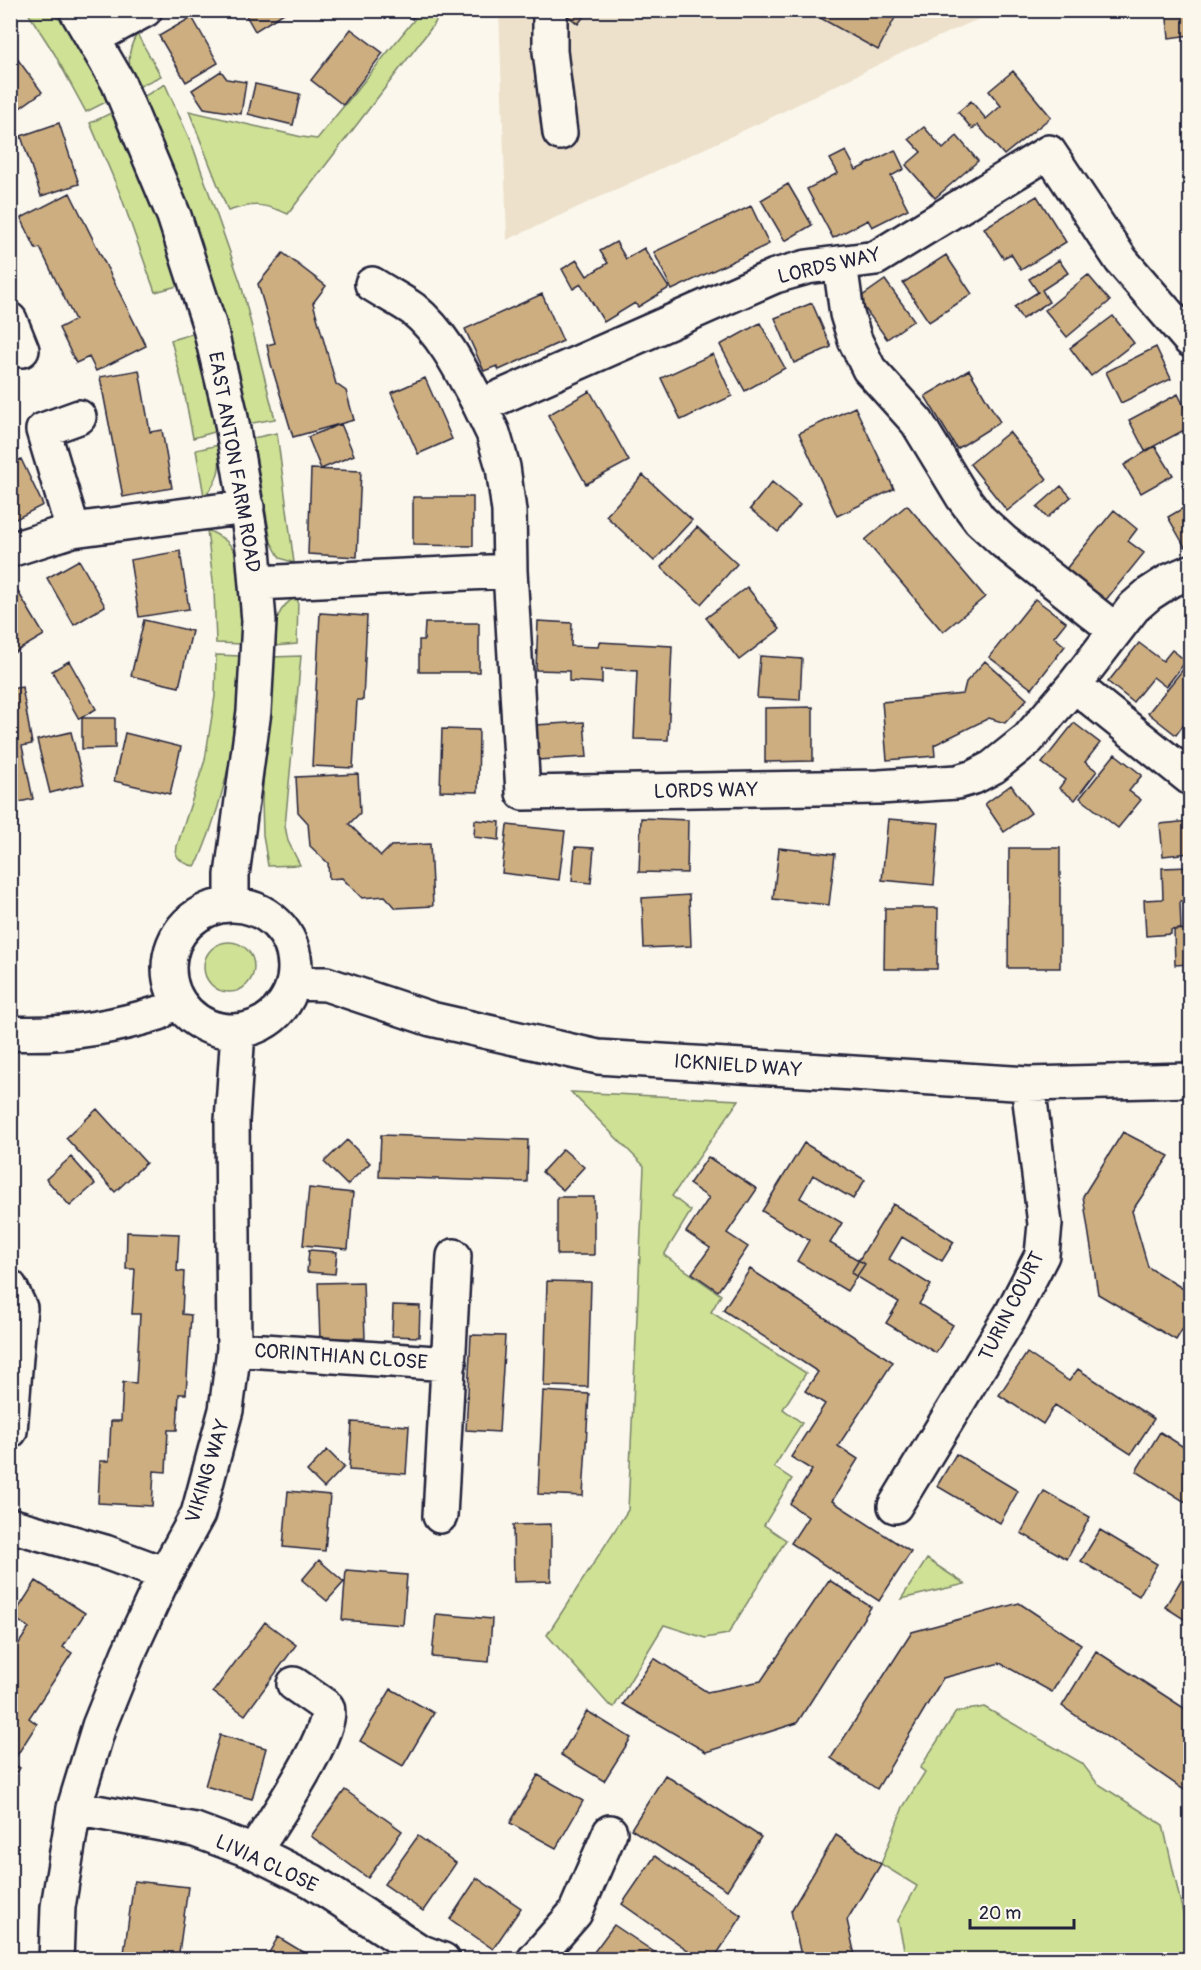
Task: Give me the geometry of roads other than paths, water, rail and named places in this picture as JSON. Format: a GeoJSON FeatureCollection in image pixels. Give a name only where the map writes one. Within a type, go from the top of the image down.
{"type":"FeatureCollection","features":[{"type":"Feature","properties":{"kind":"street","name":"EAST ANTON FARM ROAD"},"geometry":{"type":"LineString","coordinates":[[76,10],[117,82],[136,122],[191,264],[222,371],[247,507],[257,583],[259,621],[255,711],[232,875],[232,905]]}},
{"type":"Feature","properties":{"kind":"street"},"geometry":{"type":"LineString","coordinates":[[93,38],[146,10]]}},
{"type":"Feature","properties":{"kind":"street"},"geometry":{"type":"LineString","coordinates":[[550,10],[550,51],[560,133]]}},
{"type":"Feature","properties":{"kind":"street","name":"LORDS WAY"},"geometry":{"type":"LineString","coordinates":[[480,406],[775,276],[807,267],[876,258],[1049,152],[1121,260],[1191,340]]}},
{"type":"Feature","properties":{"kind":"street"},"geometry":{"type":"LineString","coordinates":[[840,263],[848,314],[855,340],[869,369],[917,422],[962,496],[980,520],[1004,542],[1115,630]]}},
{"type":"Feature","properties":{"kind":"street","name":"LORDS WAY"},"geometry":{"type":"LineString","coordinates":[[372,284],[413,309],[441,338],[493,433],[503,467],[509,512],[510,571],[523,793],[879,787],[957,782],[974,777],[993,767],[1028,739],[1074,685],[1134,607],[1169,581],[1191,572]]}},
{"type":"Feature","properties":{"kind":"street"},"geometry":{"type":"LineString","coordinates":[[10,320],[22,350]]}},
{"type":"Feature","properties":{"kind":"street"},"geometry":{"type":"LineString","coordinates":[[73,530],[43,430],[79,417]]}},
{"type":"Feature","properties":{"kind":"street"},"geometry":{"type":"LineString","coordinates":[[10,550],[73,530],[247,507]]}},
{"type":"Feature","properties":{"kind":"street"},"geometry":{"type":"LineString","coordinates":[[257,583],[510,571]]}},
{"type":"Feature","properties":{"kind":"street"},"geometry":{"type":"LineString","coordinates":[[1074,685],[1191,778]]}},
{"type":"Feature","properties":{"kind":"street"},"geometry":{"type":"LineString","coordinates":[[232,905],[246,906],[260,911],[282,929],[290,941],[294,954],[294,983],[290,995],[274,1016],[263,1024],[238,1031],[225,1031],[212,1028],[190,1015],[177,998],[169,972],[173,946],[187,924],[207,910],[232,905]]}},
{"type":"Feature","properties":{"kind":"street","name":"ICKNIELD WAY"},"geometry":{"type":"LineString","coordinates":[[294,983],[326,984],[430,1020],[598,1057],[1028,1084],[1191,1080]]}},
{"type":"Feature","properties":{"kind":"street"},"geometry":{"type":"LineString","coordinates":[[10,1033],[62,1033],[103,1027],[159,1013]]}},
{"type":"Feature","properties":{"kind":"street","name":"VIKING WAY"},"geometry":{"type":"LineString","coordinates":[[56,1959],[58,1906],[74,1808],[99,1726],[128,1654],[165,1574],[198,1514],[226,1410],[234,1349],[232,1121],[238,1031]]}},
{"type":"Feature","properties":{"kind":"street","name":"TURIN COURT"},"geometry":{"type":"LineString","coordinates":[[895,1506],[1012,1313],[1042,1255],[1045,1224],[1028,1084]]}},
{"type":"Feature","properties":{"kind":"street","name":"CORINTHIAN CLOSE"},"geometry":{"type":"LineString","coordinates":[[440,1516],[454,1256]]}},
{"type":"Feature","properties":{"kind":"street"},"geometry":{"type":"LineString","coordinates":[[10,1287],[20,1308],[10,1431]]}},
{"type":"Feature","properties":{"kind":"street","name":"CORINTHIAN CLOSE"},"geometry":{"type":"LineString","coordinates":[[234,1349],[449,1364]]}},
{"type":"Feature","properties":{"kind":"street"},"geometry":{"type":"LineString","coordinates":[[10,1525],[105,1552],[165,1574]]}},
{"type":"Feature","properties":{"kind":"street"},"geometry":{"type":"LineString","coordinates":[[254,1852],[316,1750],[329,1715],[329,1710],[294,1684]]}},
{"type":"Feature","properties":{"kind":"street","name":"LIVIA CLOSE"},"geometry":{"type":"LineString","coordinates":[[74,1808],[195,1830],[254,1852],[312,1881],[419,1951],[443,1959]]}},
{"type":"Feature","properties":{"kind":"street"},"geometry":{"type":"LineString","coordinates":[[534,1959],[575,1913],[610,1832]]}}]}
